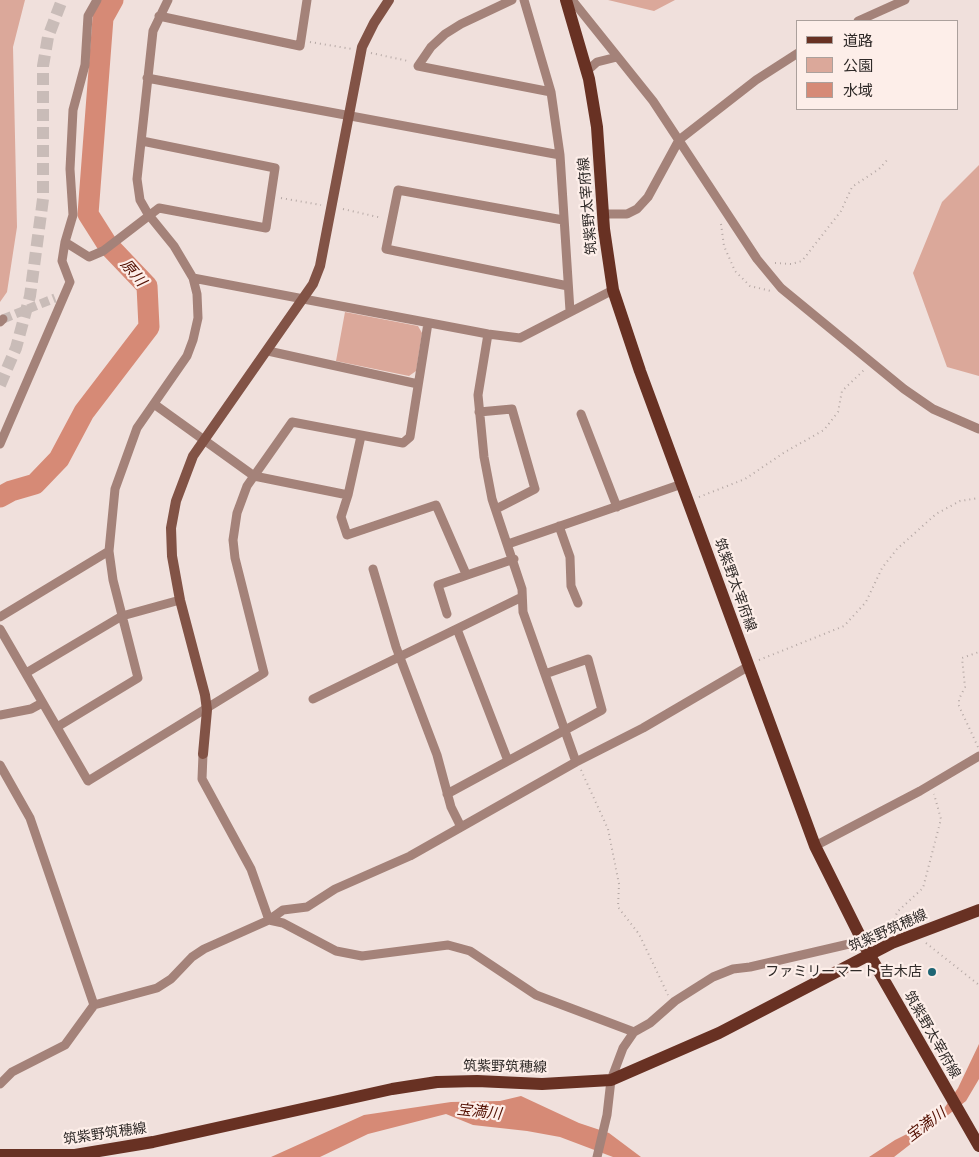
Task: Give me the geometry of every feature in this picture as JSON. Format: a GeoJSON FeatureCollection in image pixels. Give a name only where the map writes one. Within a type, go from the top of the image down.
{"type":"FeatureCollection","features":[{"type":"Feature","properties":{"kind":"main road","name":"筑紫野太宰府線"},"geometry":{"type":"LineString","coordinates":[[566,0],[587,71],[597,127],[603,214],[613,290],[688,502],[815,846],[869,954],[979,1146]]}},
{"type":"Feature","properties":{"kind":"main road","name":"筑紫野筑穂線"},"geometry":{"type":"LineString","coordinates":[[0,1155],[75,1156],[152,1142],[392,1089],[437,1082],[477,1081],[542,1084],[611,1080],[720,1033],[892,942],[979,910]]}},
{"type":"Feature","properties":{"kind":"street"},"geometry":{"type":"LineString","coordinates":[[0,444],[67,294],[70,282],[62,261],[64,242],[73,215],[70,168],[73,110],[85,65],[88,16],[97,0]]}},
{"type":"Feature","properties":{"kind":"street"},"geometry":{"type":"LineString","coordinates":[[57,727],[138,678],[113,580],[109,551],[115,489],[138,428],[187,356],[198,318],[197,294],[192,278],[174,246],[148,214],[140,200],[137,179],[153,31],[168,0]]}},
{"type":"Feature","properties":{"kind":"street"},"geometry":{"type":"LineString","coordinates":[[159,16],[300,46],[307,0]]}},
{"type":"Feature","properties":{"kind":"street"},"geometry":{"type":"LineString","coordinates":[[269,920],[251,869],[202,779],[207,710],[180,600],[172,556],[171,528],[176,501],[193,456],[313,284],[320,266],[361,51],[374,23],[389,0]]}},
{"type":"Feature","properties":{"kind":"street"},"geometry":{"type":"LineString","coordinates":[[512,0],[461,24],[445,34],[430,47],[418,63],[418,66],[551,92]]}},
{"type":"Feature","properties":{"kind":"street"},"geometry":{"type":"LineString","coordinates":[[524,0],[551,92],[560,155],[570,311]]}},
{"type":"Feature","properties":{"kind":"street"},"geometry":{"type":"LineString","coordinates":[[572,0],[679,140],[765,269],[783,290],[904,389],[933,408],[979,429]]}},
{"type":"Feature","properties":{"kind":"street"},"geometry":{"type":"LineString","coordinates":[[860,20],[905,0]]}},
{"type":"Feature","properties":{"kind":"street"},"geometry":{"type":"LineString","coordinates":[[603,214],[627,214],[637,209],[648,197],[679,140],[756,80],[796,54]]}},
{"type":"Feature","properties":{"kind":"street"},"geometry":{"type":"LineString","coordinates":[[587,71],[597,62],[617,57]]}},
{"type":"Feature","properties":{"kind":"street"},"geometry":{"type":"LineString","coordinates":[[147,78],[560,155]]}},
{"type":"Feature","properties":{"kind":"street"},"geometry":{"type":"LineString","coordinates":[[64,242],[89,257],[103,251],[148,214],[159,208],[266,228],[275,168],[142,141]]}},
{"type":"Feature","properties":{"kind":"street"},"geometry":{"type":"LineString","coordinates":[[563,220],[398,190],[386,249],[568,286]]}},
{"type":"Feature","properties":{"kind":"street"},"geometry":{"type":"LineString","coordinates":[[192,278],[428,324],[520,338],[613,290]]}},
{"type":"Feature","properties":{"kind":"street"},"geometry":{"type":"LineString","coordinates":[[55,298],[67,294]]}},
{"type":"Feature","properties":{"kind":"street"},"geometry":{"type":"LineString","coordinates":[[0,629],[88,781],[207,710],[264,673],[235,558],[233,540],[237,513],[247,486],[292,422],[403,443],[410,437],[428,324]]}},
{"type":"Feature","properties":{"kind":"street"},"geometry":{"type":"LineString","coordinates":[[488,334],[478,394],[484,457],[496,509],[522,588],[523,612],[576,762]]}},
{"type":"Feature","properties":{"kind":"street"},"geometry":{"type":"LineString","coordinates":[[268,351],[418,384]]}},
{"type":"Feature","properties":{"kind":"street"},"geometry":{"type":"LineString","coordinates":[[154,404],[254,476],[348,495]]}},
{"type":"Feature","properties":{"kind":"street"},"geometry":{"type":"LineString","coordinates":[[479,412],[512,409],[535,489],[496,509]]}},
{"type":"Feature","properties":{"kind":"street"},"geometry":{"type":"LineString","coordinates":[[581,414],[617,507]]}},
{"type":"Feature","properties":{"kind":"street"},"geometry":{"type":"LineString","coordinates":[[360,436],[348,495],[341,518],[347,535],[436,505],[466,574]]}},
{"type":"Feature","properties":{"kind":"street"},"geometry":{"type":"LineString","coordinates":[[508,544],[682,484]]}},
{"type":"Feature","properties":{"kind":"street"},"geometry":{"type":"LineString","coordinates":[[559,526],[570,557],[571,586],[578,603]]}},
{"type":"Feature","properties":{"kind":"street"},"geometry":{"type":"LineString","coordinates":[[0,617],[109,551]]}},
{"type":"Feature","properties":{"kind":"street"},"geometry":{"type":"LineString","coordinates":[[447,614],[438,585],[466,574],[514,560]]}},
{"type":"Feature","properties":{"kind":"street"},"geometry":{"type":"LineString","coordinates":[[373,570],[400,657],[437,755],[447,794],[461,827]]}},
{"type":"Feature","properties":{"kind":"street"},"geometry":{"type":"LineString","coordinates":[[313,700],[522,597]]}},
{"type":"Feature","properties":{"kind":"street"},"geometry":{"type":"LineString","coordinates":[[26,673],[122,616],[180,600]]}},
{"type":"Feature","properties":{"kind":"street"},"geometry":{"type":"LineString","coordinates":[[457,629],[508,761]]}},
{"type":"Feature","properties":{"kind":"street"},"geometry":{"type":"LineString","coordinates":[[447,794],[602,710],[588,659],[545,674]]}},
{"type":"Feature","properties":{"kind":"street"},"geometry":{"type":"LineString","coordinates":[[0,1084],[12,1072],[65,1045],[94,1005],[157,988],[171,979],[192,957],[204,949],[269,920],[283,910],[307,907],[335,889],[410,856],[576,762],[643,728],[749,666]]}},
{"type":"Feature","properties":{"kind":"street"},"geometry":{"type":"LineString","coordinates":[[0,715],[31,709],[42,703]]}},
{"type":"Feature","properties":{"kind":"street"},"geometry":{"type":"LineString","coordinates":[[815,846],[930,786],[979,756]]}},
{"type":"Feature","properties":{"kind":"street"},"geometry":{"type":"LineString","coordinates":[[0,765],[30,818],[94,1005]]}},
{"type":"Feature","properties":{"kind":"street"},"geometry":{"type":"LineString","coordinates":[[269,920],[283,923],[336,951],[362,956],[448,945],[470,952],[536,995],[634,1032]]}},
{"type":"Feature","properties":{"kind":"street"},"geometry":{"type":"LineString","coordinates":[[597,1157],[611,1080],[623,1048],[634,1032],[650,1023],[675,1001],[713,977],[733,969],[750,967],[862,941]]}},
{"type":"Feature","properties":{"kind":"path"},"geometry":{"type":"LineString","coordinates":[[301,40],[418,63]]}},
{"type":"Feature","properties":{"kind":"path"},"geometry":{"type":"LineString","coordinates":[[765,269],[771,263],[791,264],[802,261],[841,211],[852,187],[879,169],[889,158]]}},
{"type":"Feature","properties":{"kind":"path"},"geometry":{"type":"LineString","coordinates":[[271,197],[331,206],[392,220]]}},
{"type":"Feature","properties":{"kind":"path"},"geometry":{"type":"LineString","coordinates":[[725,210],[721,220],[724,246],[735,272],[750,286],[774,292],[783,290]]}},
{"type":"Feature","properties":{"kind":"path"},"geometry":{"type":"LineString","coordinates":[[688,502],[744,479],[785,452],[824,430],[838,412],[839,399],[846,384],[872,363]]}},
{"type":"Feature","properties":{"kind":"path"},"geometry":{"type":"LineString","coordinates":[[749,666],[763,658],[844,626],[866,602],[882,568],[897,550],[936,514],[960,502],[979,498]]}},
{"type":"Feature","properties":{"kind":"path"},"geometry":{"type":"LineString","coordinates":[[979,652],[962,658],[965,687],[959,699],[959,706],[979,749]]}},
{"type":"Feature","properties":{"kind":"path"},"geometry":{"type":"LineString","coordinates":[[576,762],[593,792],[608,829],[619,884],[618,907],[639,934],[666,992],[675,1001]]}},
{"type":"Feature","properties":{"kind":"path"},"geometry":{"type":"LineString","coordinates":[[892,942],[894,919],[897,912],[922,888],[941,819],[930,786]]}},
{"type":"Feature","properties":{"kind":"path"},"geometry":{"type":"LineString","coordinates":[[920,932],[927,945],[979,985]]}},
{"type":"Feature","properties":{"kind":"green space"},"geometry":{"type":"Polygon","coordinates":[[[0,0],[25,0],[13,47],[17,227],[7,292],[0,302],[0,0]]]}},
{"type":"Feature","properties":{"kind":"green space"},"geometry":{"type":"Polygon","coordinates":[[[608,0],[675,0],[654,11],[608,0]]]}},
{"type":"Feature","properties":{"kind":"green space"},"geometry":{"type":"Polygon","coordinates":[[[979,165],[979,376],[947,367],[913,273],[942,202],[979,165]]]}},
{"type":"Feature","properties":{"kind":"green space"},"geometry":{"type":"Polygon","coordinates":[[[345,312],[418,326],[422,333],[416,371],[409,376],[336,361],[345,312]]]}},
{"type":"Feature","properties":{"kind":"water","name":"宝満川"},"geometry":{"type":"Polygon","coordinates":[[[979,1044],[979,1079],[966,1101],[894,1157],[869,1157],[895,1140],[927,1124],[943,1110],[958,1088],[979,1044]]]}},
{"type":"Feature","properties":{"kind":"water","name":"宝満川"},"geometry":{"type":"Polygon","coordinates":[[[521,1096],[579,1123],[609,1133],[641,1157],[613,1157],[560,1137],[473,1125],[446,1114],[368,1134],[320,1157],[271,1157],[364,1115],[451,1102],[500,1101],[521,1096]]]}},
{"type":"Feature","properties":{"kind":"waterway","name":"原川"},"geometry":{"type":"LineString","coordinates":[[0,497],[11,491],[35,484],[59,459],[84,412],[149,327],[147,286],[107,244],[88,214],[103,18],[113,0]]}},
{"type":"Feature","properties":{"kind":"tunnel"},"geometry":{"type":"LineString","coordinates":[[0,385],[16,348],[30,296],[43,199],[43,66],[48,37],[62,0]]}},
{"type":"Feature","properties":{"kind":"tunnel"},"geometry":{"type":"LineString","coordinates":[[3,319],[55,298]]}},
{"type":"Feature","properties":{"kind":"place","name":"ファミリーマート 吉木店"},"geometry":{"type":"Point","coordinates":[932,972]}}]}
